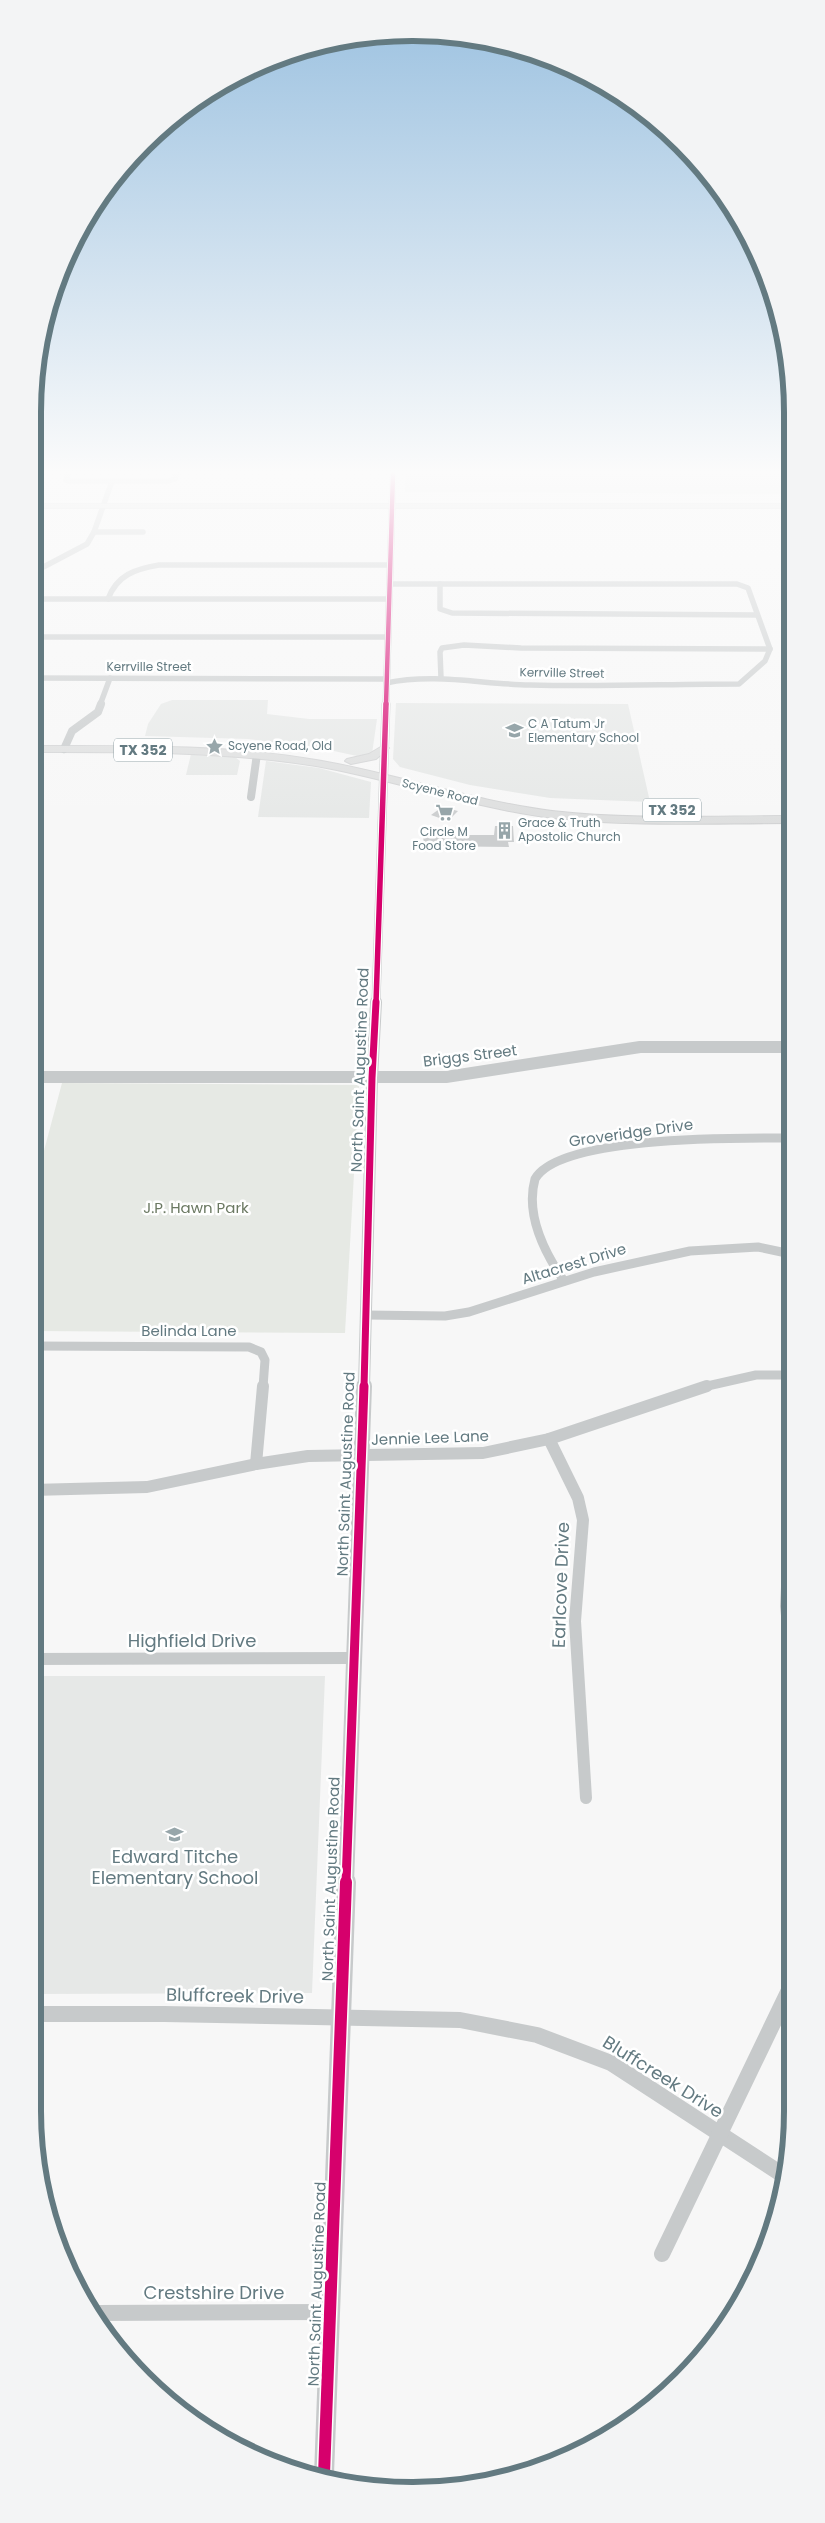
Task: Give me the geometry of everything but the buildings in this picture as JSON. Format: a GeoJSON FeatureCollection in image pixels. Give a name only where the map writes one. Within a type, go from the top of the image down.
{"type":"FeatureCollection","features":[{"type":"Feature","properties":{"kind":"main road","name":"Scyene Road"},"geometry":{"type":"LineString","coordinates":[[41,742],[66,745],[260,750],[351,761],[383,774],[481,802],[568,816],[784,820]]}},
{"type":"Feature","properties":{"kind":"main road","name":"Scyene Road"},"geometry":{"type":"LineString","coordinates":[[41,748],[66,745]]}},
{"type":"Feature","properties":{"kind":"main road"},"geometry":{"type":"LineString","coordinates":[[351,761],[372,757],[384,748]]}},
{"type":"Feature","properties":{"kind":"main road","name":"Scyene Road"},"geometry":{"type":"LineString","coordinates":[[260,750],[323,764],[485,794],[576,807],[639,810],[784,811]]}},
{"type":"Feature","properties":{"kind":"street"},"geometry":{"type":"LineString","coordinates":[[108,599],[111,592]]}},
{"type":"Feature","properties":{"kind":"street","name":"North Saint Augustine Road"},"geometry":{"type":"LineString","coordinates":[[324,2471],[352,1658],[366,1315],[372,1078],[378,972],[388,592]]}},
{"type":"Feature","properties":{"kind":"street"},"geometry":{"type":"LineString","coordinates":[[440,592],[440,609],[452,613],[757,615]]}},
{"type":"Feature","properties":{"kind":"street"},"geometry":{"type":"LineString","coordinates":[[441,678],[440,652],[442,648],[453,645],[521,648],[770,648],[749,592]]}},
{"type":"Feature","properties":{"kind":"street"},"geometry":{"type":"LineString","coordinates":[[41,599],[388,599]]}},
{"type":"Feature","properties":{"kind":"street"},"geometry":{"type":"LineString","coordinates":[[41,637],[387,637]]}},
{"type":"Feature","properties":{"kind":"street","name":"Kerrville Street"},"geometry":{"type":"LineString","coordinates":[[41,678],[386,681],[411,678],[441,678],[529,684],[739,684],[748,674],[765,661],[770,648]]}},
{"type":"Feature","properties":{"kind":"street"},"geometry":{"type":"LineString","coordinates":[[66,745],[74,729],[98,712],[110,678]]}},
{"type":"Feature","properties":{"kind":"street"},"geometry":{"type":"LineString","coordinates":[[251,797],[260,750]]}},
{"type":"Feature","properties":{"kind":"street","name":"Briggs Street"},"geometry":{"type":"LineString","coordinates":[[41,1077],[372,1078],[446,1076],[640,1047],[784,1047]]}},
{"type":"Feature","properties":{"kind":"street","name":"Groveridge Drive"},"geometry":{"type":"LineString","coordinates":[[564,1281],[542,1247],[534,1212],[533,1192],[536,1176],[550,1163],[573,1155],[667,1141],[784,1138]]}},
{"type":"Feature","properties":{"kind":"street","name":"Altacrest Drive"},"geometry":{"type":"LineString","coordinates":[[366,1315],[445,1316],[470,1312],[631,1261],[690,1251],[753,1247],[784,1252]]}},
{"type":"Feature","properties":{"kind":"street","name":"Belinda Lane"},"geometry":{"type":"LineString","coordinates":[[41,1346],[249,1347],[261,1352],[264,1360],[256,1464]]}},
{"type":"Feature","properties":{"kind":"street","name":"Jennie Lee Lane"},"geometry":{"type":"LineString","coordinates":[[41,1490],[147,1487],[256,1464],[308,1456],[483,1453],[549,1439],[678,1394],[725,1381],[756,1375],[784,1374]]}},
{"type":"Feature","properties":{"kind":"street","name":"Earlcove Drive"},"geometry":{"type":"LineString","coordinates":[[549,1439],[578,1498],[583,1520],[575,1621],[586,1798]]}},
{"type":"Feature","properties":{"kind":"street","name":"Highfield Drive"},"geometry":{"type":"LineString","coordinates":[[41,1659],[352,1658]]}},
{"type":"Feature","properties":{"kind":"street"},"geometry":{"type":"LineString","coordinates":[[662,2254],[784,2001]]}},
{"type":"Feature","properties":{"kind":"street","name":"Bluffcreek Drive"},"geometry":{"type":"LineString","coordinates":[[41,2014],[164,2014],[460,2020],[507,2026],[580,2049],[610,2063],[779,2171]]}},
{"type":"Feature","properties":{"kind":"street","name":"Crestshire Drive"},"geometry":{"type":"LineString","coordinates":[[102,2314],[330,2312]]}},
{"type":"Feature","properties":{"kind":"shaded area"},"geometry":{"type":"Polygon","coordinates":[[[172,700],[268,700],[267,714],[309,719],[377,719],[372,754],[357,756],[320,748],[248,739],[145,736],[148,724],[161,704],[172,700]]]}},
{"type":"Feature","properties":{"kind":"shaded area","name":"C A Tatum Jr Elementary School"},"geometry":{"type":"Polygon","coordinates":[[[396,703],[628,704],[650,802],[550,798],[470,785],[400,767],[393,759],[396,703]]]}},
{"type":"Feature","properties":{"kind":"shaded area"},"geometry":{"type":"Polygon","coordinates":[[[191,754],[235,757],[240,761],[237,775],[186,775],[191,754]]]}},
{"type":"Feature","properties":{"kind":"shaded area"},"geometry":{"type":"Polygon","coordinates":[[[266,761],[319,768],[371,782],[369,818],[258,817],[266,761]]]}},
{"type":"Feature","properties":{"kind":"shaded area","name":"Edward Titche Elementary School"},"geometry":{"type":"Polygon","coordinates":[[[41,1676],[325,1676],[312,1993],[41,1994],[41,1676]]]}},
{"type":"Feature","properties":{"kind":"green space","name":"J.P. Hawn Park"},"geometry":{"type":"Polygon","coordinates":[[[62,1083],[359,1085],[345,1333],[41,1331],[41,1162],[62,1083]]]}},
{"type":"Feature","properties":{"kind":"cycle path"},"geometry":{"type":"LineString","coordinates":[[324,2471],[364,1381],[372,1078],[378,972],[389,592]]}},
{"type":"Feature","properties":{"kind":"place","name":"C A Tatum Jr Elementary School"},"geometry":{"type":"Point","coordinates":[514,731]}},
{"type":"Feature","properties":{"kind":"place","name":"Scyene Road, Old"},"geometry":{"type":"Point","coordinates":[214,746]}},
{"type":"Feature","properties":{"kind":"place","name":"Circle M Food Store"},"geometry":{"type":"Point","coordinates":[444,813]}},
{"type":"Feature","properties":{"kind":"place","name":"Grace & Truth Apostolic Church"},"geometry":{"type":"Point","coordinates":[504,830]}},
{"type":"Feature","properties":{"kind":"place","name":"Edward Titche Elementary School"},"geometry":{"type":"Point","coordinates":[175,1834]}}]}
